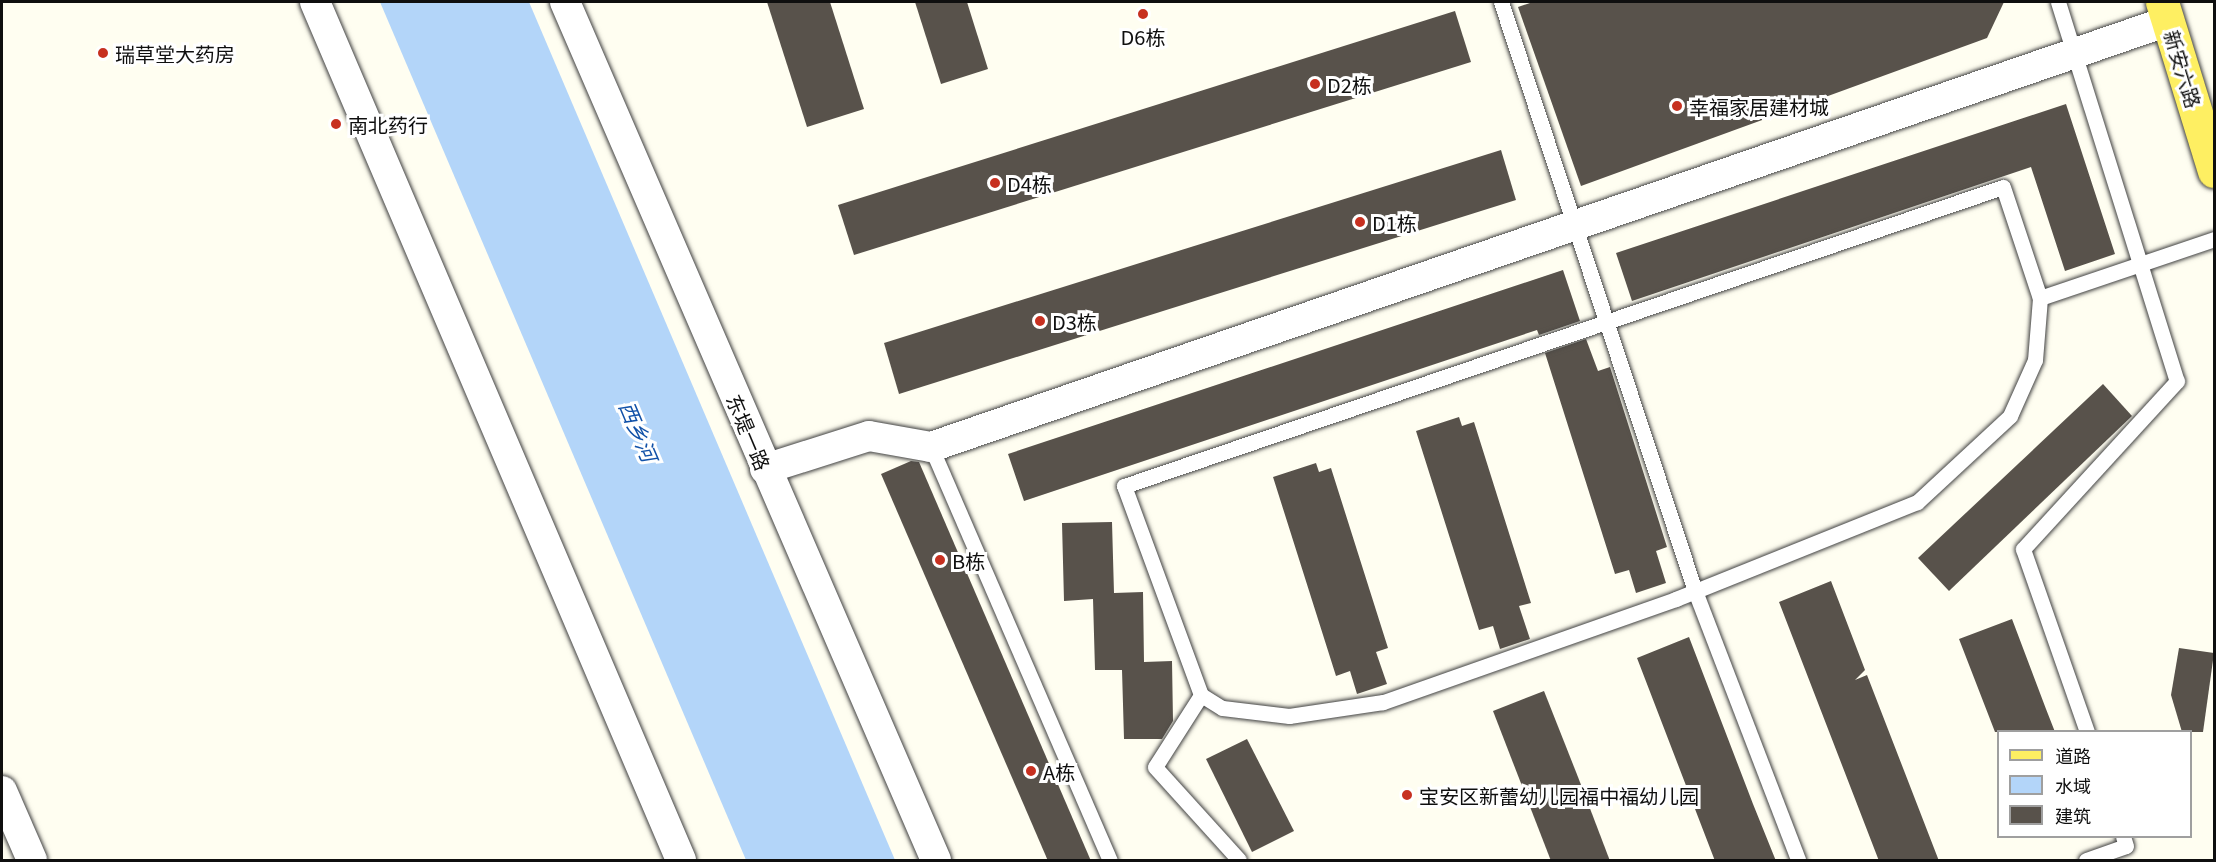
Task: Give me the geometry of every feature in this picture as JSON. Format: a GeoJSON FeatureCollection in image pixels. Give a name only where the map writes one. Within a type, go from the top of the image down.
{"type":"FeatureCollection","features":[{"type":"Feature","properties":{"kind":"main road","name":"新安六路"},"geometry":{"type":"LineString","coordinates":[[2164,11],[2214,171]]}},
{"type":"Feature","properties":{"kind":"street"},"geometry":{"type":"LineString","coordinates":[[315,2],[681,861]]}},
{"type":"Feature","properties":{"kind":"street","name":"东堤一路"},"geometry":{"type":"LineString","coordinates":[[565,2],[936,861]]}},
{"type":"Feature","properties":{"kind":"street"},"geometry":{"type":"LineString","coordinates":[[765,469],[869,436],[931,447],[2075,54],[2164,11]]}},
{"type":"Feature","properties":{"kind":"street"},"geometry":{"type":"LineString","coordinates":[[2,791],[32,861]]}},
{"type":"Feature","properties":{"kind":"lane"},"geometry":{"type":"LineString","coordinates":[[1501,2],[1608,321],[1695,591],[1798,861]]}},
{"type":"Feature","properties":{"kind":"lane"},"geometry":{"type":"LineString","coordinates":[[2058,2],[2177,381],[2023,549],[2086,730]]}},
{"type":"Feature","properties":{"kind":"lane"},"geometry":{"type":"LineString","coordinates":[[2002,187],[2040,298],[2035,360],[2010,416],[1917,502],[1695,591],[1383,702],[1289,716],[1222,708],[1202,695],[1124,486],[2002,187]]}},
{"type":"Feature","properties":{"kind":"lane"},"geometry":{"type":"LineString","coordinates":[[2040,298],[2214,239]]}},
{"type":"Feature","properties":{"kind":"lane"},"geometry":{"type":"LineString","coordinates":[[931,447],[1110,861]]}},
{"type":"Feature","properties":{"kind":"lane"},"geometry":{"type":"LineString","coordinates":[[1202,695],[1155,767],[1239,861]]}},
{"type":"Feature","properties":{"kind":"lane"},"geometry":{"type":"LineString","coordinates":[[2086,861],[2126,846],[2123,838]]}},
{"type":"Feature","properties":{"kind":"water","name":"西乡河"},"geometry":{"type":"Polygon","coordinates":[[[380,2],[529,2],[895,860],[746,860],[380,2]]]}},
{"type":"Feature","properties":{"kind":"building"},"geometry":{"type":"Polygon","coordinates":[[[767,2],[830,2],[864,109],[807,127],[767,2]]]}},
{"type":"Feature","properties":{"kind":"building"},"geometry":{"type":"Polygon","coordinates":[[[915,2],[967,2],[988,69],[941,84],[915,2]]]}},
{"type":"Feature","properties":{"kind":"building","name":"幸福家居建材城"},"geometry":{"type":"Polygon","coordinates":[[[1533,2],[2004,2],[1987,38],[1581,186],[1518,7],[1533,2]]]}},
{"type":"Feature","properties":{"kind":"building"},"geometry":{"type":"Polygon","coordinates":[[[1455,11],[1471,62],[854,255],[838,205],[1455,11]]]}},
{"type":"Feature","properties":{"kind":"building"},"geometry":{"type":"Polygon","coordinates":[[[2066,104],[2115,254],[2065,271],[2031,167],[1632,301],[1616,253],[2066,104]]]}},
{"type":"Feature","properties":{"kind":"building"},"geometry":{"type":"Polygon","coordinates":[[[1501,150],[1516,200],[899,394],[884,343],[1501,150]]]}},
{"type":"Feature","properties":{"kind":"building"},"geometry":{"type":"Polygon","coordinates":[[[1563,270],[1580,321],[1539,335],[1537,330],[1024,501],[1008,454],[1563,270]]]}},
{"type":"Feature","properties":{"kind":"building"},"geometry":{"type":"Polygon","coordinates":[[[1586,339],[1598,371],[1610,367],[1667,547],[1656,551],[1666,583],[1636,593],[1629,570],[1615,574],[1545,353],[1586,339]]]}},
{"type":"Feature","properties":{"kind":"building"},"geometry":{"type":"Polygon","coordinates":[[[2103,384],[2132,416],[1949,591],[1918,558],[2103,384]]]}},
{"type":"Feature","properties":{"kind":"building"},"geometry":{"type":"Polygon","coordinates":[[[1459,417],[1462,426],[1474,422],[1531,603],[1519,606],[1530,639],[1500,649],[1493,626],[1479,630],[1416,431],[1459,417]]]}},
{"type":"Feature","properties":{"kind":"building"},"geometry":{"type":"Polygon","coordinates":[[[911,461],[919,462],[1091,861],[1048,861],[881,474],[911,461]]]}},
{"type":"Feature","properties":{"kind":"building"},"geometry":{"type":"Polygon","coordinates":[[[1316,463],[1319,472],[1331,468],[1388,648],[1376,652],[1387,684],[1357,694],[1350,671],[1336,676],[1273,477],[1316,463]]]}},
{"type":"Feature","properties":{"kind":"building"},"geometry":{"type":"Polygon","coordinates":[[[1112,522],[1114,593],[1143,592],[1144,662],[1172,661],[1173,721],[1162,739],[1124,739],[1122,670],[1095,670],[1093,599],[1064,601],[1062,523],[1112,522]]]}},
{"type":"Feature","properties":{"kind":"building"},"geometry":{"type":"Polygon","coordinates":[[[1831,581],[1865,670],[1855,680],[1867,675],[1939,861],[1879,861],[1779,602],[1831,581]]]}},
{"type":"Feature","properties":{"kind":"building"},"geometry":{"type":"Polygon","coordinates":[[[2012,619],[2054,730],[1997,730],[1995,732],[1959,639],[2012,619]]]}},
{"type":"Feature","properties":{"kind":"building"},"geometry":{"type":"Polygon","coordinates":[[[1689,637],[1776,861],[1715,861],[1637,658],[1689,637]]]}},
{"type":"Feature","properties":{"kind":"building"},"geometry":{"type":"Polygon","coordinates":[[[2179,648],[2214,653],[2203,732],[2181,730],[2171,695],[2179,648]]]}},
{"type":"Feature","properties":{"kind":"building"},"geometry":{"type":"Polygon","coordinates":[[[1544,691],[1610,861],[1551,861],[1493,711],[1544,691]]]}},
{"type":"Feature","properties":{"kind":"building"},"geometry":{"type":"Polygon","coordinates":[[[1247,739],[1294,831],[1252,852],[1206,759],[1247,739]]]}},
{"type":"Feature","properties":{"kind":"place","name":"D6栋"},"geometry":{"type":"Point","coordinates":[1143,14]}},
{"type":"Feature","properties":{"kind":"place","name":"瑞草堂大药房"},"geometry":{"type":"Point","coordinates":[103,53]}},
{"type":"Feature","properties":{"kind":"place","name":"D2栋"},"geometry":{"type":"Point","coordinates":[1315,84]}},
{"type":"Feature","properties":{"kind":"place","name":"幸福家居建材城"},"geometry":{"type":"Point","coordinates":[1677,106]}},
{"type":"Feature","properties":{"kind":"place","name":"南北药行"},"geometry":{"type":"Point","coordinates":[336,124]}},
{"type":"Feature","properties":{"kind":"place","name":"D4栋"},"geometry":{"type":"Point","coordinates":[995,183]}},
{"type":"Feature","properties":{"kind":"place","name":"D1栋"},"geometry":{"type":"Point","coordinates":[1360,222]}},
{"type":"Feature","properties":{"kind":"place","name":"D3栋"},"geometry":{"type":"Point","coordinates":[1040,321]}},
{"type":"Feature","properties":{"kind":"place","name":"B栋"},"geometry":{"type":"Point","coordinates":[940,560]}},
{"type":"Feature","properties":{"kind":"place","name":"A栋"},"geometry":{"type":"Point","coordinates":[1031,771]}},
{"type":"Feature","properties":{"kind":"place","name":"宝安区新蕾幼儿园福中福幼儿园"},"geometry":{"type":"Point","coordinates":[1407,795]}}]}
